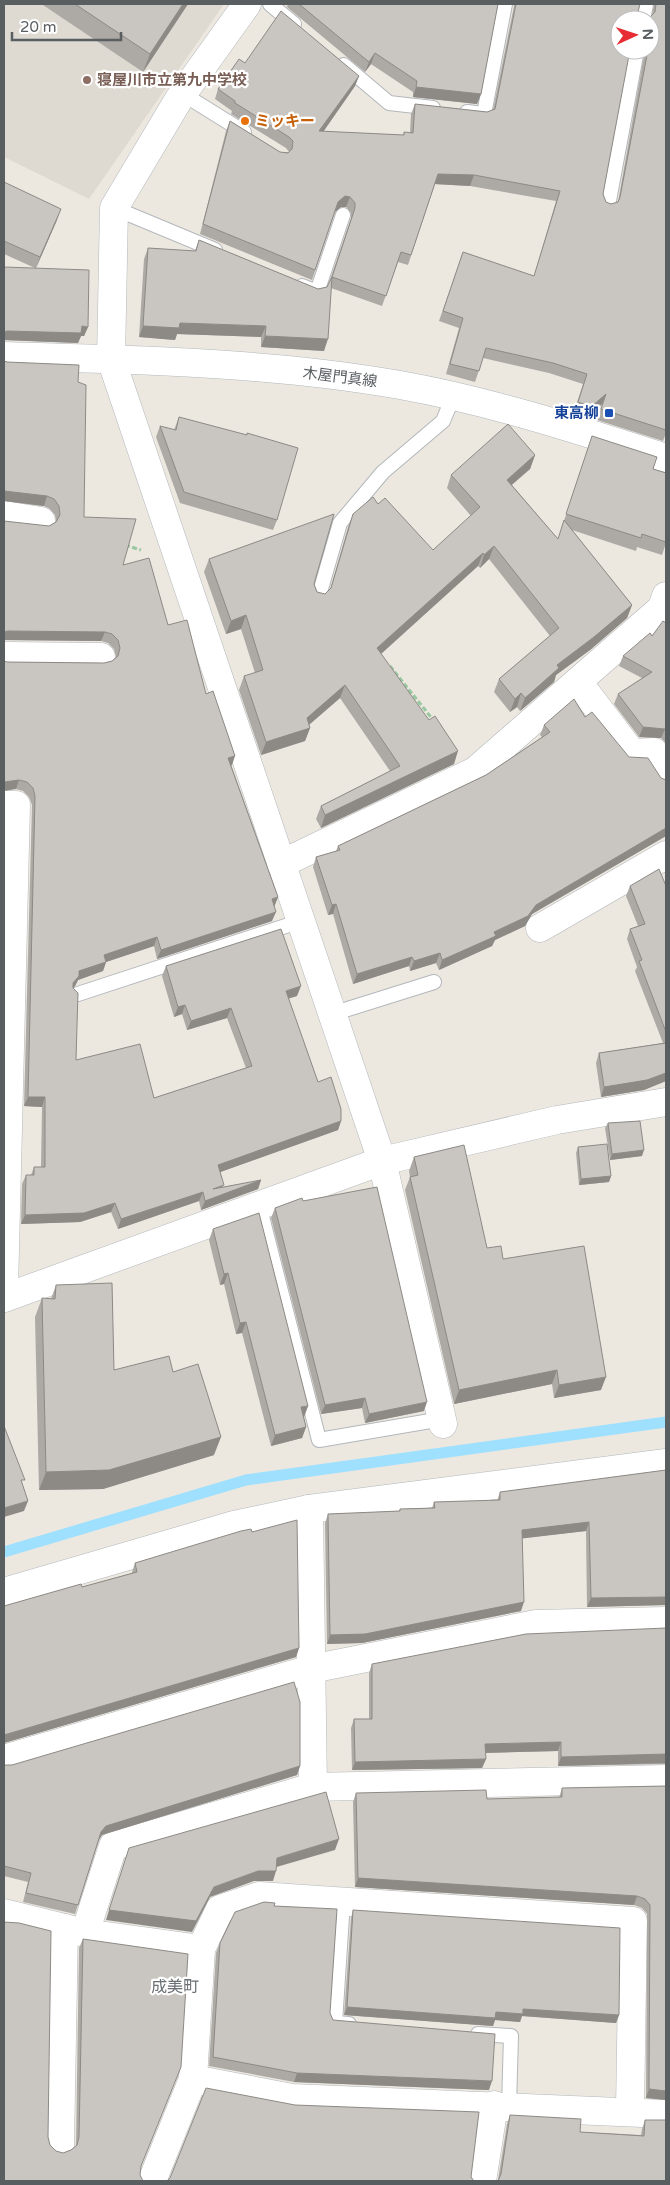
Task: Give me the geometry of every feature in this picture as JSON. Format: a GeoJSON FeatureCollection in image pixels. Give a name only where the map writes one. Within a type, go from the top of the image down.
{"type":"FeatureCollection","features":[{"type":"Feature","properties":{"kind":"street"},"geometry":{"type":"LineString","coordinates":[[247,4],[183,94],[114,208],[111,359],[382,1161],[443,1421]]}},
{"type":"Feature","properties":{"kind":"street","name":"木屋門真線"},"geometry":{"type":"LineString","coordinates":[[4,356],[111,359],[335,375],[401,385],[581,431],[666,458]]}},
{"type":"Feature","properties":{"kind":"street"},"geometry":{"type":"LineString","coordinates":[[4,515],[41,521]]}},
{"type":"Feature","properties":{"kind":"street"},"geometry":{"type":"LineString","coordinates":[[281,864],[475,771],[662,608],[666,596]]}},
{"type":"Feature","properties":{"kind":"street"},"geometry":{"type":"LineString","coordinates":[[4,656],[100,657]]}},
{"type":"Feature","properties":{"kind":"street"},"geometry":{"type":"LineString","coordinates":[[578,682],[632,753],[654,752],[666,775]]}},
{"type":"Feature","properties":{"kind":"street"},"geometry":{"type":"LineString","coordinates":[[4,805],[16,805],[5,1166],[4,1289]]}},
{"type":"Feature","properties":{"kind":"street"},"geometry":{"type":"LineString","coordinates":[[540,928],[666,855]]}},
{"type":"Feature","properties":{"kind":"street"},"geometry":{"type":"LineString","coordinates":[[4,1298],[382,1161],[557,1120],[666,1102]]}},
{"type":"Feature","properties":{"kind":"street"},"geometry":{"type":"LineString","coordinates":[[4,1592],[234,1525],[309,1509],[666,1463]]}},
{"type":"Feature","properties":{"kind":"street"},"geometry":{"type":"LineString","coordinates":[[309,1509],[313,1788]]}},
{"type":"Feature","properties":{"kind":"street"},"geometry":{"type":"LineString","coordinates":[[4,1759],[311,1669],[536,1624],[666,1621]]}},
{"type":"Feature","properties":{"kind":"street"},"geometry":{"type":"LineString","coordinates":[[60,2146],[75,1931],[113,1846],[313,1788],[666,1779]]}},
{"type":"Feature","properties":{"kind":"street"},"geometry":{"type":"LineString","coordinates":[[152,2181],[193,2079],[201,1949],[220,1909],[259,1896],[633,1921],[630,2111]]}},
{"type":"Feature","properties":{"kind":"street"},"geometry":{"type":"LineString","coordinates":[[4,1912],[75,1931],[201,1949]]}},
{"type":"Feature","properties":{"kind":"street"},"geometry":{"type":"LineString","coordinates":[[193,2079],[292,2098],[501,2105],[666,2114]]}},
{"type":"Feature","properties":{"kind":"street"},"geometry":{"type":"LineString","coordinates":[[482,2181],[501,2105]]}},
{"type":"Feature","properties":{"kind":"lane"},"geometry":{"type":"LineString","coordinates":[[270,4],[307,35]]}},
{"type":"Feature","properties":{"kind":"lane"},"geometry":{"type":"LineString","coordinates":[[330,54],[390,103],[484,114],[505,4]]}},
{"type":"Feature","properties":{"kind":"lane"},"geometry":{"type":"LineString","coordinates":[[608,206],[635,60]]}},
{"type":"Feature","properties":{"kind":"lane"},"geometry":{"type":"LineString","coordinates":[[183,94],[257,140]]}},
{"type":"Feature","properties":{"kind":"lane"},"geometry":{"type":"LineString","coordinates":[[114,208],[225,254]]}},
{"type":"Feature","properties":{"kind":"lane"},"geometry":{"type":"LineString","coordinates":[[289,280],[316,292],[343,216]]}},
{"type":"Feature","properties":{"kind":"lane"},"geometry":{"type":"LineString","coordinates":[[318,599],[340,523],[383,472],[443,421],[453,397]]}},
{"type":"Feature","properties":{"kind":"lane"},"geometry":{"type":"LineString","coordinates":[[78,994],[300,921]]}},
{"type":"Feature","properties":{"kind":"lane"},"geometry":{"type":"LineString","coordinates":[[332,1014],[434,982]]}},
{"type":"Feature","properties":{"kind":"lane"},"geometry":{"type":"LineString","coordinates":[[259,1205],[319,1440],[443,1421]]}},
{"type":"Feature","properties":{"kind":"lane"},"geometry":{"type":"LineString","coordinates":[[344,1901],[335,2023],[364,2026]]}},
{"type":"Feature","properties":{"kind":"lane"},"geometry":{"type":"LineString","coordinates":[[462,2032],[511,2036],[501,2105]]}},
{"type":"Feature","properties":{"kind":"path"},"geometry":{"type":"LineString","coordinates":[[123,544],[178,560]]}},
{"type":"Feature","properties":{"kind":"path"},"geometry":{"type":"LineString","coordinates":[[387,663],[437,724]]}},
{"type":"Feature","properties":{"kind":"shaded area","name":"寝屋川市立第九中学校"},"geometry":{"type":"Polygon","coordinates":[[[4,4],[224,4],[89,199],[4,157],[4,4]]]}},
{"type":"Feature","properties":{"kind":"building"},"geometry":{"type":"Polygon","coordinates":[[[75,4],[183,4],[150,54],[75,4]]]}},
{"type":"Feature","properties":{"kind":"building"},"geometry":{"type":"Polygon","coordinates":[[[299,4],[498,4],[481,94],[416,87],[417,81],[375,53],[369,62],[299,4]]]}},
{"type":"Feature","properties":{"kind":"building"},"geometry":{"type":"Polygon","coordinates":[[[516,4],[640,4],[638,10],[610,10],[610,60],[628,60],[603,194],[606,202],[611,204],[618,202],[646,60],[660,60],[660,10],[655,10],[656,4],[666,4],[666,430],[601,409],[606,394],[591,407],[578,402],[587,374],[553,363],[486,348],[479,371],[450,364],[463,318],[443,311],[463,252],[534,276],[560,191],[474,175],[438,174],[411,255],[401,252],[386,296],[332,277],[355,208],[355,203],[350,197],[345,196],[338,202],[315,270],[203,224],[230,121],[280,152],[288,153],[292,149],[293,141],[289,137],[235,103],[235,101],[218,89],[239,59],[245,63],[281,11],[359,76],[319,131],[404,135],[404,132],[413,133],[415,104],[487,112],[495,109],[516,4]]]}},
{"type":"Feature","properties":{"kind":"building"},"geometry":{"type":"Polygon","coordinates":[[[4,182],[61,209],[40,257],[4,241],[4,182]]]}},
{"type":"Feature","properties":{"kind":"building"},"geometry":{"type":"Polygon","coordinates":[[[199,240],[318,289],[327,287],[332,277],[328,339],[265,336],[266,326],[180,323],[179,328],[143,326],[148,248],[196,251],[199,240]]]}},
{"type":"Feature","properties":{"kind":"building"},"geometry":{"type":"Polygon","coordinates":[[[4,267],[89,270],[88,327],[82,326],[81,333],[4,332],[4,267]]]}},
{"type":"Feature","properties":{"kind":"building"},"geometry":{"type":"Polygon","coordinates":[[[4,361],[79,365],[78,382],[86,385],[84,517],[136,519],[123,565],[149,558],[168,625],[187,620],[206,694],[213,691],[235,756],[228,758],[278,897],[272,899],[276,912],[161,950],[157,937],[104,955],[106,962],[79,971],[79,976],[73,983],[73,988],[78,993],[76,1060],[140,1044],[154,1098],[252,1066],[231,1008],[191,1021],[185,1005],[178,1007],[166,966],[281,929],[301,986],[286,991],[318,1082],[331,1077],[341,1109],[341,1121],[218,1165],[224,1185],[213,1189],[261,1180],[205,1201],[203,1192],[121,1219],[115,1203],[84,1213],[25,1215],[26,1175],[34,1175],[34,1167],[45,1167],[45,1097],[28,1097],[35,796],[33,788],[27,782],[19,780],[4,782],[4,661],[104,663],[112,661],[118,656],[120,648],[118,640],[112,634],[105,632],[4,632],[4,521],[49,526],[56,522],[60,515],[59,506],[54,499],[47,496],[4,491],[4,361]]]}},
{"type":"Feature","properties":{"kind":"building"},"geometry":{"type":"Polygon","coordinates":[[[179,417],[247,435],[247,433],[298,448],[277,520],[184,492],[160,426],[176,430],[179,417]]]}},
{"type":"Feature","properties":{"kind":"building"},"geometry":{"type":"Polygon","coordinates":[[[508,424],[535,455],[507,480],[558,539],[564,520],[632,605],[557,665],[559,668],[525,698],[521,693],[515,699],[499,679],[559,628],[494,546],[484,555],[483,553],[377,648],[429,720],[435,716],[458,751],[325,815],[321,806],[400,766],[345,685],[307,718],[310,728],[266,742],[244,676],[263,670],[246,615],[231,621],[209,559],[334,514],[314,584],[317,592],[325,594],[331,588],[353,514],[373,497],[378,504],[385,498],[433,550],[480,507],[451,475],[508,424]]]}},
{"type":"Feature","properties":{"kind":"building"},"geometry":{"type":"Polygon","coordinates":[[[592,436],[657,457],[653,469],[666,473],[666,542],[642,534],[641,538],[566,514],[592,436]]]}},
{"type":"Feature","properties":{"kind":"building"},"geometry":{"type":"Polygon","coordinates":[[[663,621],[666,623],[666,730],[643,727],[618,694],[652,672],[623,656],[650,633],[652,636],[663,621]]]}},
{"type":"Feature","properties":{"kind":"building"},"geometry":{"type":"Polygon","coordinates":[[[574,699],[585,717],[592,712],[629,757],[648,758],[661,778],[666,780],[666,828],[536,905],[528,916],[494,932],[496,936],[442,960],[440,953],[414,961],[412,957],[357,974],[336,904],[332,905],[316,857],[340,850],[338,846],[486,775],[550,732],[544,725],[574,699]]]}},
{"type":"Feature","properties":{"kind":"building"},"geometry":{"type":"Polygon","coordinates":[[[659,869],[666,886],[666,1032],[639,961],[642,960],[630,929],[645,924],[630,886],[659,869]]]}},
{"type":"Feature","properties":{"kind":"building"},"geometry":{"type":"Polygon","coordinates":[[[666,1043],[666,1073],[647,1080],[604,1087],[599,1053],[666,1043]]]}},
{"type":"Feature","properties":{"kind":"building"},"geometry":{"type":"Polygon","coordinates":[[[640,1121],[644,1150],[612,1154],[608,1123],[640,1121]]]}},
{"type":"Feature","properties":{"kind":"building"},"geometry":{"type":"Polygon","coordinates":[[[607,1144],[611,1176],[581,1179],[578,1147],[607,1144]]]}},
{"type":"Feature","properties":{"kind":"building"},"geometry":{"type":"Polygon","coordinates":[[[464,1145],[487,1248],[501,1246],[503,1259],[584,1246],[606,1377],[559,1385],[557,1370],[459,1390],[410,1177],[418,1175],[414,1157],[464,1145]]]}},
{"type":"Feature","properties":{"kind":"building"},"geometry":{"type":"Polygon","coordinates":[[[377,1187],[427,1402],[369,1414],[365,1398],[325,1405],[275,1208],[302,1198],[303,1201],[377,1187]]]}},
{"type":"Feature","properties":{"kind":"building"},"geometry":{"type":"Polygon","coordinates":[[[259,1213],[308,1406],[301,1407],[306,1427],[275,1435],[246,1322],[240,1323],[228,1273],[224,1274],[213,1229],[259,1213]]]}},
{"type":"Feature","properties":{"kind":"building"},"geometry":{"type":"Polygon","coordinates":[[[112,1283],[114,1370],[169,1356],[173,1372],[198,1364],[221,1437],[109,1470],[46,1472],[42,1298],[55,1299],[56,1285],[112,1283]]]}},
{"type":"Feature","properties":{"kind":"building"},"geometry":{"type":"Polygon","coordinates":[[[4,1426],[25,1480],[21,1480],[28,1501],[4,1508],[4,1426]]]}},
{"type":"Feature","properties":{"kind":"building"},"geometry":{"type":"Polygon","coordinates":[[[666,1470],[666,1597],[591,1598],[589,1522],[522,1530],[524,1602],[365,1634],[330,1635],[328,1514],[435,1508],[434,1502],[500,1500],[500,1492],[666,1470]]]}},
{"type":"Feature","properties":{"kind":"building"},"geometry":{"type":"Polygon","coordinates":[[[297,1520],[299,1648],[4,1735],[4,1606],[81,1584],[82,1587],[137,1572],[135,1563],[241,1531],[251,1529],[252,1532],[297,1520]]]}},
{"type":"Feature","properties":{"kind":"building"},"geometry":{"type":"Polygon","coordinates":[[[666,1628],[666,1754],[561,1757],[561,1742],[485,1744],[486,1759],[355,1762],[354,1719],[372,1719],[372,1664],[526,1634],[666,1628]]]}},
{"type":"Feature","properties":{"kind":"building"},"geometry":{"type":"Polygon","coordinates":[[[294,1682],[300,1702],[300,1766],[106,1826],[101,1832],[78,1905],[26,1893],[31,1873],[4,1866],[4,1765],[12,1765],[294,1682]]]}},
{"type":"Feature","properties":{"kind":"building"},"geometry":{"type":"Polygon","coordinates":[[[666,1786],[666,2091],[649,2089],[650,1905],[645,1899],[637,1896],[358,1878],[356,1793],[486,1790],[487,1799],[562,1797],[562,1788],[666,1786]]]}},
{"type":"Feature","properties":{"kind":"building"},"geometry":{"type":"Polygon","coordinates":[[[326,1792],[339,1839],[277,1858],[276,1871],[258,1871],[214,1887],[196,1921],[109,1910],[129,1848],[326,1792]]]}},
{"type":"Feature","properties":{"kind":"building"},"geometry":{"type":"Polygon","coordinates":[[[264,1902],[275,1903],[274,1906],[337,1909],[330,2013],[333,2020],[495,2034],[492,2081],[297,2073],[213,2057],[220,1943],[235,1912],[264,1902]]]}},
{"type":"Feature","properties":{"kind":"building"},"geometry":{"type":"Polygon","coordinates":[[[353,1910],[620,1928],[619,2015],[523,2009],[523,2014],[496,2012],[495,2018],[347,2007],[353,1910]]]}},
{"type":"Feature","properties":{"kind":"building"},"geometry":{"type":"Polygon","coordinates":[[[4,1922],[19,1923],[51,1931],[48,2137],[50,2145],[56,2151],[63,2153],[77,2145],[79,2137],[83,1939],[188,1954],[181,2067],[141,2166],[140,2175],[143,2181],[4,2181],[4,1922]]]}},
{"type":"Feature","properties":{"kind":"building"},"geometry":{"type":"Polygon","coordinates":[[[206,2088],[295,2105],[479,2112],[471,2177],[474,2181],[167,2181],[170,2178],[206,2088]]]}},
{"type":"Feature","properties":{"kind":"building"},"geometry":{"type":"Polygon","coordinates":[[[510,2115],[581,2119],[580,2132],[644,2136],[645,2120],[666,2120],[666,2181],[498,2181],[501,2174],[510,2115]]]}},
{"type":"Feature","properties":{"kind":"waterway"},"geometry":{"type":"LineString","coordinates":[[4,1552],[246,1480],[666,1422]]}},
{"type":"Feature","properties":{"kind":"place","name":"寝屋川市立第九中学校"},"geometry":{"type":"Point","coordinates":[87,80]}},
{"type":"Feature","properties":{"kind":"place","name":"ミッキー"},"geometry":{"type":"Point","coordinates":[245,121]}},
{"type":"Feature","properties":{"kind":"place","name":"東高柳"},"geometry":{"type":"Point","coordinates":[609,413]}},
{"type":"Feature","properties":{"kind":"district","name":"成美町"},"geometry":{"type":"Point","coordinates":[175,1987]}}]}
